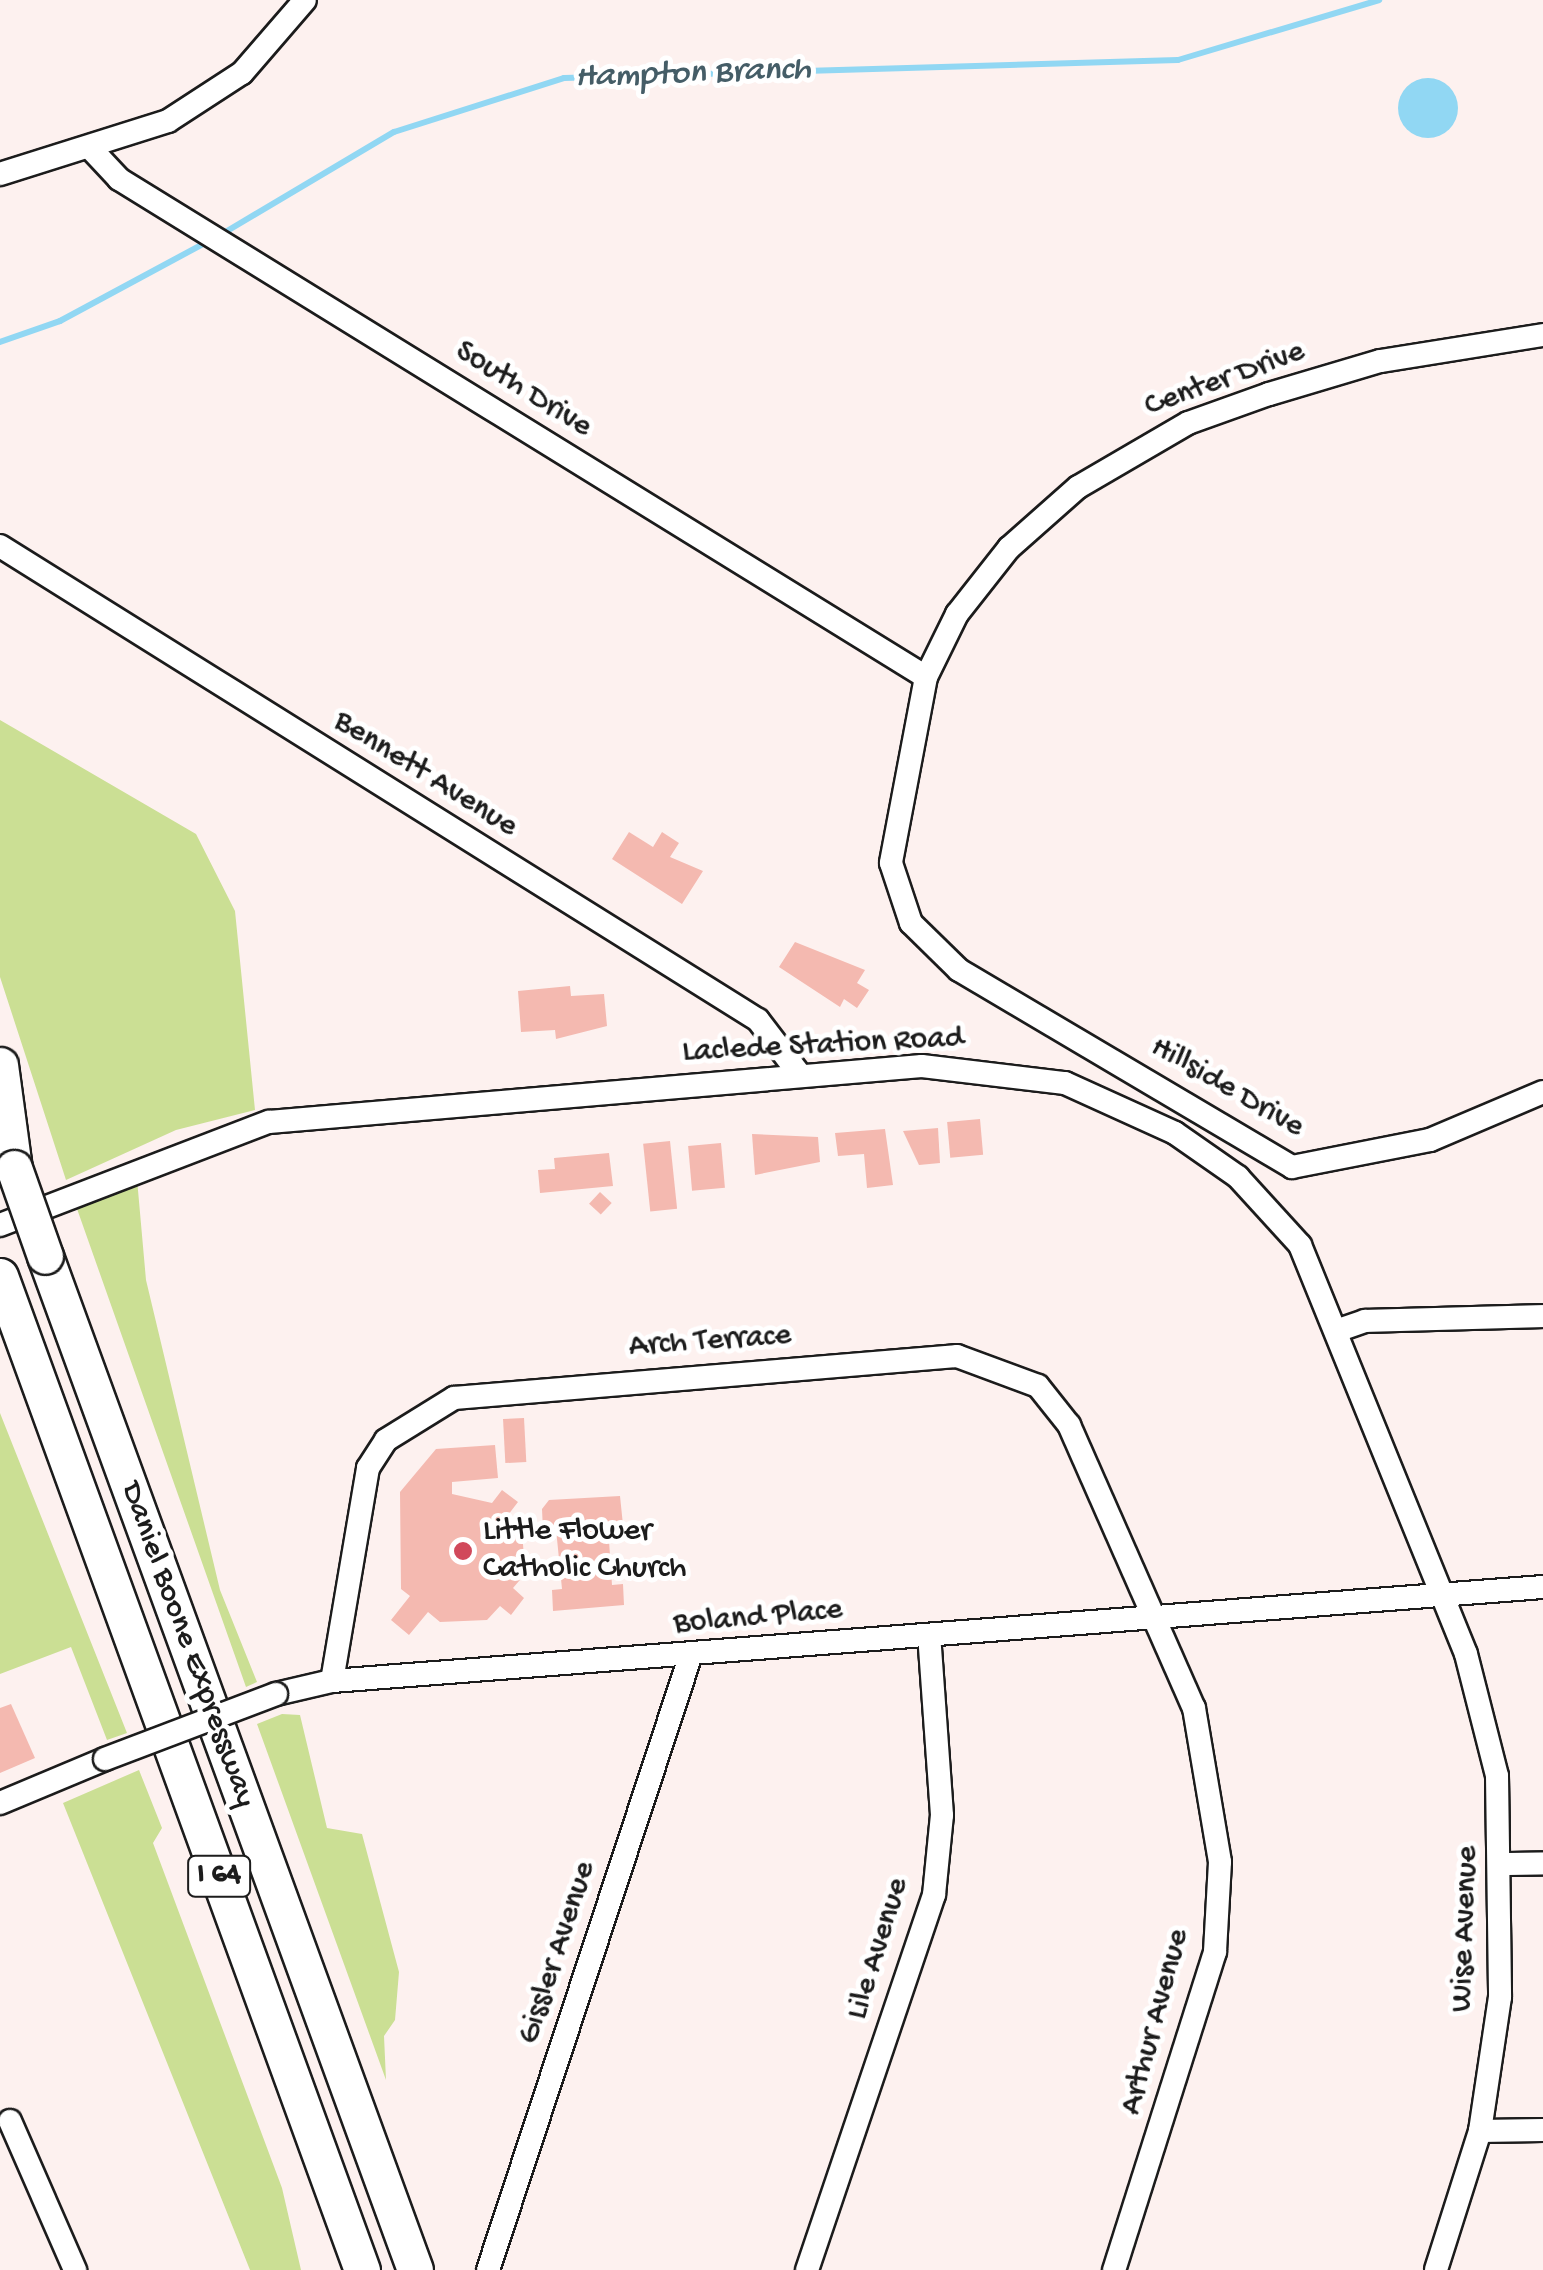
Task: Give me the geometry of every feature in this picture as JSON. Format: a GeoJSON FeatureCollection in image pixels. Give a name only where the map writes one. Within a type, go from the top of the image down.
{"type":"FeatureCollection","features":[{"type":"Feature","properties":{"kind":"highway"},"geometry":{"type":"LineString","coordinates":[[0,1065],[14,1168]]}},
{"type":"Feature","properties":{"kind":"highway","name":"Daniel Boone Expressway"},"geometry":{"type":"LineString","coordinates":[[0,1132],[415,2270]]}},
{"type":"Feature","properties":{"kind":"highway","name":"Daniel Boone Expressway"},"geometry":{"type":"LineString","coordinates":[[0,1276],[362,2270]]}},
{"type":"Feature","properties":{"kind":"street"},"geometry":{"type":"LineString","coordinates":[[0,174],[93,152],[168,120],[242,72],[305,0]]}},
{"type":"Feature","properties":{"kind":"street","name":"South Drive"},"geometry":{"type":"LineString","coordinates":[[93,152],[119,179],[926,677]]}},
{"type":"Feature","properties":{"kind":"street","name":"Center Drive"},"geometry":{"type":"LineString","coordinates":[[1054,1032],[934,949],[897,896],[902,780],[926,677],[957,614],[1009,548],[1143,445],[1380,361],[1543,335]]}},
{"type":"Feature","properties":{"kind":"street","name":"Bennett Avenue"},"geometry":{"type":"LineString","coordinates":[[0,546],[758,1020],[800,1075]]}},
{"type":"Feature","properties":{"kind":"street","name":"Hillside Drive"},"geometry":{"type":"LineString","coordinates":[[1054,1032],[1292,1167],[1430,1140],[1543,1092]]}},
{"type":"Feature","properties":{"kind":"street","name":"Laclede Station Road"},"geometry":{"type":"LineString","coordinates":[[0,1225],[268,1122],[922,1066],[1009,1072],[1118,1104],[1175,1133],[1280,1213],[1336,1332],[1442,1590]]}},
{"type":"Feature","properties":{"kind":"street"},"geometry":{"type":"LineString","coordinates":[[1336,1332],[1365,1321],[1543,1316]]}},
{"type":"Feature","properties":{"kind":"street","name":"Arch Terrace"},"geometry":{"type":"LineString","coordinates":[[332,1681],[355,1512],[386,1440],[454,1398],[525,1389],[957,1356],[1004,1366],[1038,1386],[1070,1425],[1150,1616]]}},
{"type":"Feature","properties":{"kind":"street","name":"Boland Place"},"geometry":{"type":"LineString","coordinates":[[0,1803],[276,1694],[332,1681],[690,1657],[1442,1590],[1543,1588]]}},
{"type":"Feature","properties":{"kind":"street","name":"Wise Avenue"},"geometry":{"type":"LineString","coordinates":[[1436,2270],[1480,2131],[1500,1997],[1504,1864],[1484,1712],[1442,1590]]}},
{"type":"Feature","properties":{"kind":"street","name":"Arthur Avenue"},"geometry":{"type":"LineString","coordinates":[[1114,2270],[1215,1952],[1220,1862],[1194,1708],[1150,1616]]}},
{"type":"Feature","properties":{"kind":"street","name":"Lile Avenue"},"geometry":{"type":"LineString","coordinates":[[807,2270],[934,1896],[942,1816],[929,1635]]}},
{"type":"Feature","properties":{"kind":"street","name":"Gissler Avenue"},"geometry":{"type":"LineString","coordinates":[[488,2270],[690,1657]]}},
{"type":"Feature","properties":{"kind":"street"},"geometry":{"type":"LineString","coordinates":[[1504,1864],[1543,1863]]}},
{"type":"Feature","properties":{"kind":"street"},"geometry":{"type":"LineString","coordinates":[[10,2121],[75,2270]]}},
{"type":"Feature","properties":{"kind":"street"},"geometry":{"type":"LineString","coordinates":[[1480,2131],[1543,2130]]}},
{"type":"Feature","properties":{"kind":"green space"},"geometry":{"type":"Polygon","coordinates":[[[0,720],[196,834],[235,911],[255,1110],[176,1130],[66,1180],[0,977],[0,720]]]}},
{"type":"Feature","properties":{"kind":"green space"},"geometry":{"type":"Polygon","coordinates":[[[137,1179],[146,1280],[220,1590],[257,1682],[246,1687],[76,1206],[137,1179]]]}},
{"type":"Feature","properties":{"kind":"green space"},"geometry":{"type":"Polygon","coordinates":[[[0,1413],[127,1733],[107,1740],[71,1647],[0,1674],[0,1413]]]}},
{"type":"Feature","properties":{"kind":"green space"},"geometry":{"type":"Polygon","coordinates":[[[282,1714],[300,1715],[327,1828],[362,1834],[399,1972],[395,2020],[384,2036],[386,2080],[257,1724],[282,1714]]]}},
{"type":"Feature","properties":{"kind":"green space"},"geometry":{"type":"Polygon","coordinates":[[[139,1770],[162,1828],[153,1843],[282,2188],[301,2270],[250,2270],[63,1803],[139,1770]]]}},
{"type":"Feature","properties":{"kind":"water"},"geometry":{"type":"Polygon","coordinates":[[[1428,78],[1449,87],[1458,108],[1449,129],[1428,138],[1407,129],[1398,108],[1407,87],[1428,78]]]}},
{"type":"Feature","properties":{"kind":"building"},"geometry":{"type":"Polygon","coordinates":[[[629,832],[653,847],[662,832],[679,843],[670,857],[703,871],[682,904],[612,859],[629,832]]]}},
{"type":"Feature","properties":{"kind":"building"},"geometry":{"type":"Polygon","coordinates":[[[795,942],[865,970],[857,983],[869,990],[857,1008],[844,999],[840,1007],[779,967],[795,942]]]}},
{"type":"Feature","properties":{"kind":"building"},"geometry":{"type":"Polygon","coordinates":[[[570,986],[571,996],[604,994],[607,1026],[556,1039],[555,1030],[521,1032],[518,991],[570,986]]]}},
{"type":"Feature","properties":{"kind":"building"},"geometry":{"type":"Polygon","coordinates":[[[980,1119],[983,1155],[950,1158],[947,1122],[980,1119]]]}},
{"type":"Feature","properties":{"kind":"building"},"geometry":{"type":"Polygon","coordinates":[[[938,1128],[940,1163],[919,1165],[903,1131],[938,1128]]]}},
{"type":"Feature","properties":{"kind":"building"},"geometry":{"type":"Polygon","coordinates":[[[885,1129],[893,1185],[867,1188],[864,1154],[838,1156],[835,1133],[885,1129]]]}},
{"type":"Feature","properties":{"kind":"building"},"geometry":{"type":"Polygon","coordinates":[[[752,1134],[818,1137],[820,1162],[755,1175],[752,1134]]]}},
{"type":"Feature","properties":{"kind":"building"},"geometry":{"type":"Polygon","coordinates":[[[670,1141],[677,1209],[650,1211],[643,1144],[670,1141]]]}},
{"type":"Feature","properties":{"kind":"building"},"geometry":{"type":"Polygon","coordinates":[[[721,1143],[725,1188],[692,1191],[688,1146],[721,1143]]]}},
{"type":"Feature","properties":{"kind":"building"},"geometry":{"type":"Polygon","coordinates":[[[609,1153],[613,1186],[540,1193],[538,1170],[555,1169],[554,1158],[609,1153]]]}},
{"type":"Feature","properties":{"kind":"building"},"geometry":{"type":"Polygon","coordinates":[[[600,1192],[612,1203],[601,1215],[589,1204],[600,1192]]]}},
{"type":"Feature","properties":{"kind":"building"},"geometry":{"type":"Polygon","coordinates":[[[524,1418],[526,1462],[505,1463],[503,1419],[524,1418]]]}},
{"type":"Feature","properties":{"kind":"building","name":"Little Flower Catholic Church"},"geometry":{"type":"Polygon","coordinates":[[[495,1445],[498,1478],[452,1482],[452,1494],[492,1503],[502,1490],[518,1502],[508,1515],[522,1529],[525,1574],[513,1588],[524,1598],[511,1615],[500,1606],[487,1620],[440,1622],[428,1612],[409,1635],[391,1620],[410,1596],[401,1589],[400,1492],[436,1449],[495,1445]]]}},
{"type":"Feature","properties":{"kind":"building"},"geometry":{"type":"Polygon","coordinates":[[[620,1496],[623,1525],[608,1526],[612,1585],[623,1584],[624,1605],[553,1611],[552,1590],[562,1589],[556,1529],[543,1531],[542,1509],[549,1500],[620,1496]]]}},
{"type":"Feature","properties":{"kind":"building"},"geometry":{"type":"Polygon","coordinates":[[[11,1704],[35,1758],[0,1773],[0,1708],[11,1704]]]}},
{"type":"Feature","properties":{"kind":"waterway","name":"Hampton Branch"},"geometry":{"type":"LineString","coordinates":[[222,234],[394,132],[564,78],[1178,60],[1379,0]]}},
{"type":"Feature","properties":{"kind":"waterway","name":"Hampton Branch"},"geometry":{"type":"LineString","coordinates":[[0,342],[60,321],[207,242]]}},
{"type":"Feature","properties":{"kind":"place","name":"Little Flower Catholic Church"},"geometry":{"type":"Point","coordinates":[463,1551]}}]}
